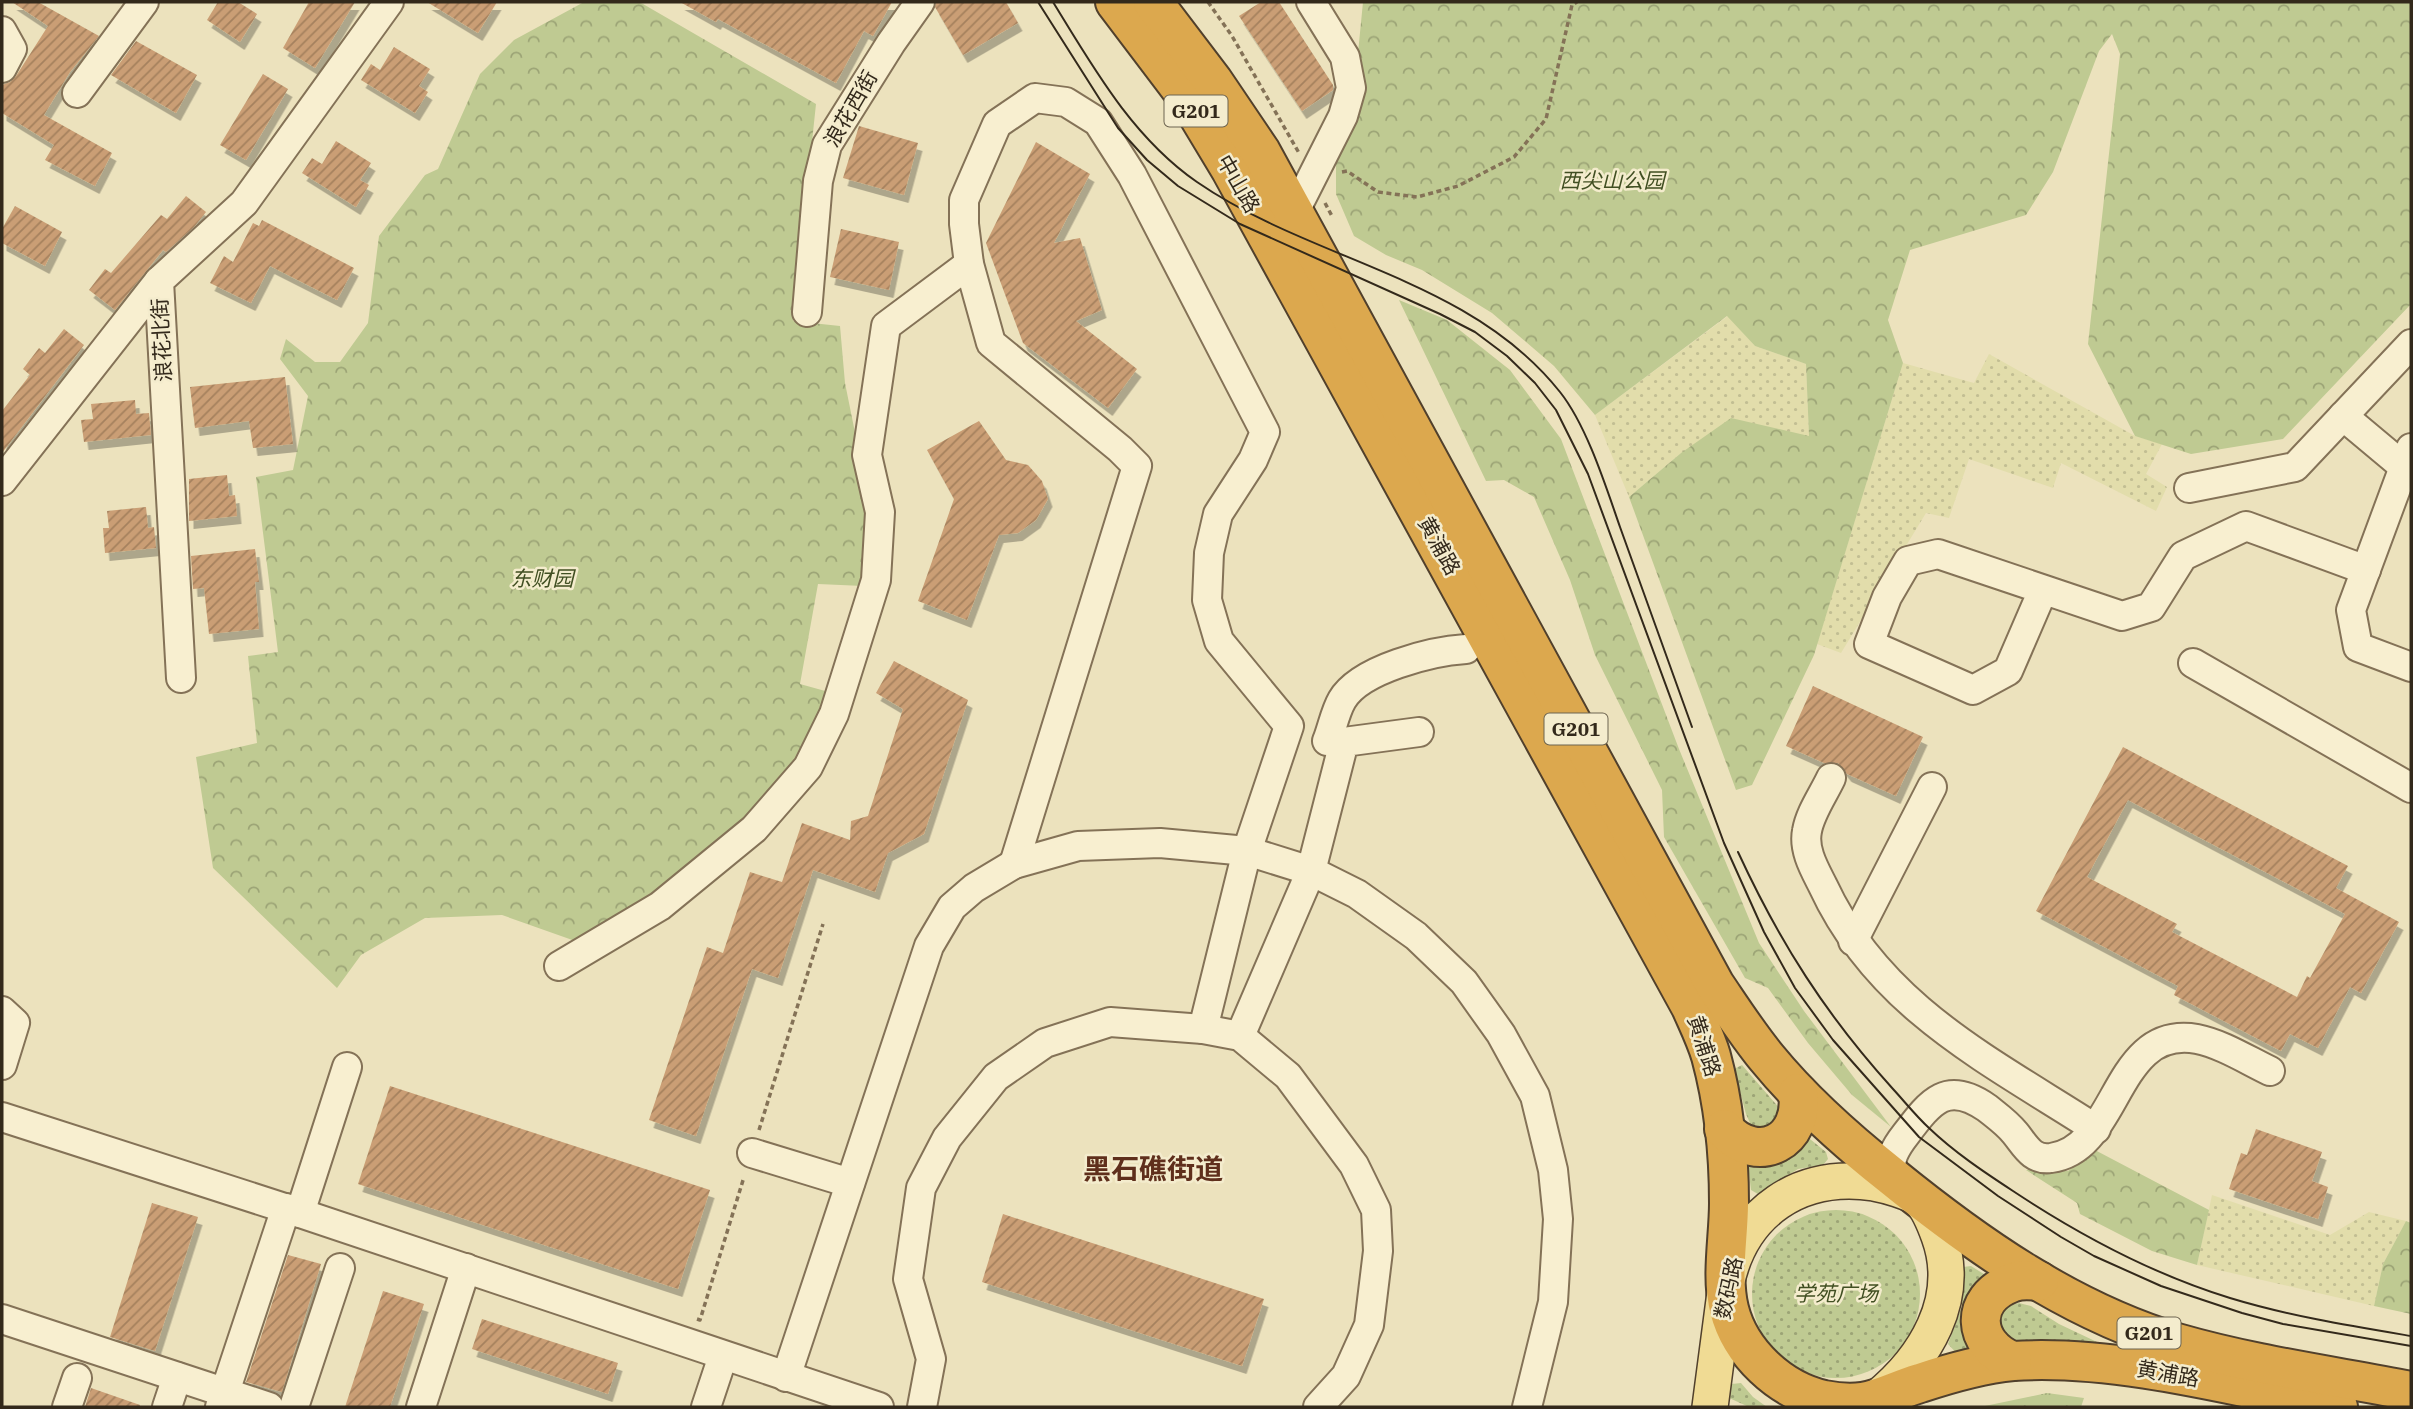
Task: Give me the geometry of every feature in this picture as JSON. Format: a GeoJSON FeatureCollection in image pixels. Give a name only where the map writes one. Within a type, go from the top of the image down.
{"type":"FeatureCollection","features":[{"type":"Feature","properties":{"kind":"highway","name":"中山路"},"geometry":{"type":"LineString","coordinates":[[1115,2],[1279,220]]}},
{"type":"Feature","properties":{"kind":"highway","name":"中山路"},"geometry":{"type":"LineString","coordinates":[[1153,2],[1213,80],[1261,152],[1279,220]]}},
{"type":"Feature","properties":{"kind":"highway","name":"黄浦路"},"geometry":{"type":"LineString","coordinates":[[1279,220],[1715,985],[1767,1058],[1798,1093],[1992,1253],[2039,1281],[2130,1326],[2228,1355],[2411,1391]]}},
{"type":"Feature","properties":{"kind":"highway","name":"黄浦路"},"geometry":{"type":"LineString","coordinates":[[1279,220],[1679,983],[1710,1054],[1724,1129],[1729,1202],[1726,1285],[1729,1309],[1738,1334],[1755,1358],[1774,1376],[1797,1391],[1821,1400],[1843,1404],[1867,1405],[1917,1384],[1962,1370],[2012,1361],[2066,1361],[2116,1366],[2226,1396],[2338,1407]]}},
{"type":"Feature","properties":{"kind":"highway"},"geometry":{"type":"LineString","coordinates":[[1724,1129],[1741,1144],[1752,1148],[1764,1148],[1776,1143],[1797,1121],[1800,1109],[1798,1093]]}},
{"type":"Feature","properties":{"kind":"highway"},"geometry":{"type":"LineString","coordinates":[[2012,1361],[1990,1348],[1983,1336],[1980,1324],[1983,1311],[1989,1299],[2010,1283],[2039,1281]]}},
{"type":"Feature","properties":{"kind":"main road","name":"数码路"},"geometry":{"type":"LineString","coordinates":[[1710,1407],[1730,1265],[1738,1245],[1755,1222],[1774,1203],[1799,1189],[1825,1182],[1854,1180],[1885,1185],[1894,1171]]}},
{"type":"Feature","properties":{"kind":"main road"},"geometry":{"type":"LineString","coordinates":[[1867,1405],[1895,1384],[1930,1338],[1947,1281],[1944,1251],[1934,1223],[1894,1171]]}},
{"type":"Feature","properties":{"kind":"street"},"geometry":{"type":"LineString","coordinates":[[77,93],[144,2]]}},
{"type":"Feature","properties":{"kind":"street","name":"浪花北街"},"geometry":{"type":"LineString","coordinates":[[181,678],[159,281],[244,203],[390,2]]}},
{"type":"Feature","properties":{"kind":"street","name":"浪花西街"},"geometry":{"type":"LineString","coordinates":[[807,312],[818,181],[827,145],[920,2]]}},
{"type":"Feature","properties":{"kind":"street"},"geometry":{"type":"LineString","coordinates":[[1279,220],[1313,178],[1343,116],[1351,88],[1345,57],[1311,2]]}},
{"type":"Feature","properties":{"kind":"street"},"geometry":{"type":"LineString","coordinates":[[2,30],[12,50],[2,68]]}},
{"type":"Feature","properties":{"kind":"street"},"geometry":{"type":"LineString","coordinates":[[1014,864],[1137,466],[991,343],[969,264],[964,200],[997,124],[1035,99],[1066,102],[1098,122],[1132,175],[1265,432],[1253,460],[1218,514],[1209,553],[1207,600],[1219,641],[1289,726],[1336,742],[1419,732]]}},
{"type":"Feature","properties":{"kind":"street"},"geometry":{"type":"LineString","coordinates":[[559,966],[660,906],[754,829],[808,768],[834,714],[876,580],[880,512],[867,454],[886,326],[969,264]]}},
{"type":"Feature","properties":{"kind":"street"},"geometry":{"type":"LineString","coordinates":[[2,481],[159,281]]}},
{"type":"Feature","properties":{"kind":"street"},"geometry":{"type":"LineString","coordinates":[[2189,488],[2295,467],[2411,344]]}},
{"type":"Feature","properties":{"kind":"street"},"geometry":{"type":"LineString","coordinates":[[2343,416],[2409,461],[2351,610],[2358,647],[2411,667]]}},
{"type":"Feature","properties":{"kind":"street"},"geometry":{"type":"LineString","coordinates":[[2043,590],[2008,671],[1973,690],[1869,644],[1887,597],[1908,561],[1938,554],[2122,617],[2151,607],[2183,556],[2246,526],[2366,570]]}},
{"type":"Feature","properties":{"kind":"street"},"geometry":{"type":"LineString","coordinates":[[1240,1036],[1311,871],[1336,742],[1341,701],[1350,690],[1367,678],[1414,659],[1466,649]]}},
{"type":"Feature","properties":{"kind":"street"},"geometry":{"type":"LineString","coordinates":[[2193,663],[2411,788]]}},
{"type":"Feature","properties":{"kind":"street"},"geometry":{"type":"LineString","coordinates":[[1203,1029],[1247,851],[1289,726]]}},
{"type":"Feature","properties":{"kind":"street"},"geometry":{"type":"LineString","coordinates":[[1831,778],[1806,833],[1810,859],[1827,896],[1853,941],[1882,976],[1939,1028],[2096,1129]]}},
{"type":"Feature","properties":{"kind":"street"},"geometry":{"type":"LineString","coordinates":[[1853,941],[1932,787]]}},
{"type":"Feature","properties":{"kind":"street"},"geometry":{"type":"LineString","coordinates":[[786,1377],[929,946],[952,907],[974,888],[1014,864],[1078,846],[1160,843],[1247,851],[1311,871],[1357,894],[1416,936],[1464,982],[1502,1034],[1535,1096],[1553,1170],[1558,1219],[1553,1302],[1527,1407]]}},
{"type":"Feature","properties":{"kind":"street"},"geometry":{"type":"LineString","coordinates":[[2,1011],[15,1023],[2,1065]]}},
{"type":"Feature","properties":{"kind":"street"},"geometry":{"type":"LineString","coordinates":[[922,1407],[931,1359],[908,1279],[921,1188],[947,1138],[996,1077],[1045,1043],[1110,1023],[1203,1029],[1240,1036],[1288,1076],[1354,1166],[1376,1210],[1378,1251],[1369,1325],[1346,1376],[1318,1407]]}},
{"type":"Feature","properties":{"kind":"street"},"geometry":{"type":"LineString","coordinates":[[1894,1171],[1928,1108],[1941,1097],[1958,1094],[1975,1100],[1999,1118],[2034,1155],[2048,1159],[2079,1147],[2096,1129],[2139,1057],[2164,1042],[2179,1038],[2199,1040],[2270,1071]]}},
{"type":"Feature","properties":{"kind":"street"},"geometry":{"type":"LineString","coordinates":[[222,1400],[347,1067]]}},
{"type":"Feature","properties":{"kind":"street"},"geometry":{"type":"LineString","coordinates":[[2,1117],[293,1210],[879,1407]]}},
{"type":"Feature","properties":{"kind":"street"},"geometry":{"type":"LineString","coordinates":[[752,1153],[850,1183]]}},
{"type":"Feature","properties":{"kind":"street"},"geometry":{"type":"LineString","coordinates":[[294,1407],[340,1268]]}},
{"type":"Feature","properties":{"kind":"street"},"geometry":{"type":"LineString","coordinates":[[421,1407],[466,1268]]}},
{"type":"Feature","properties":{"kind":"street"},"geometry":{"type":"LineString","coordinates":[[2,1320],[177,1377],[222,1400],[269,1407]]}},
{"type":"Feature","properties":{"kind":"street"},"geometry":{"type":"LineString","coordinates":[[706,1407],[723,1356]]}},
{"type":"Feature","properties":{"kind":"street"},"geometry":{"type":"LineString","coordinates":[[167,1407],[177,1377]]}},
{"type":"Feature","properties":{"kind":"street"},"geometry":{"type":"LineString","coordinates":[[67,1407],[76,1378]]}},
{"type":"Feature","properties":{"kind":"path"},"geometry":{"type":"LineString","coordinates":[[1208,2],[1232,36],[1313,178],[1347,171],[1378,192],[1417,197],[1458,186],[1514,158],[1546,119],[1572,5],[1577,2]]}},
{"type":"Feature","properties":{"kind":"path"},"geometry":{"type":"LineString","coordinates":[[687,1316],[700,1320],[823,925]]}},
{"type":"Feature","properties":{"kind":"shaded area"},"geometry":{"type":"Polygon","coordinates":[[[1728,316],[1755,346],[1806,364],[1809,436],[1681,453],[1629,497],[1595,415],[1728,316]]]}},
{"type":"Feature","properties":{"kind":"shaded area"},"geometry":{"type":"Polygon","coordinates":[[[1989,354],[2135,436],[2162,444],[2146,474],[2167,487],[2156,511],[2061,463],[2053,488],[1969,459],[1949,518],[1926,513],[1841,653],[1817,644],[1903,363],[1974,383],[1989,354]]]}},
{"type":"Feature","properties":{"kind":"shaded area"},"geometry":{"type":"Polygon","coordinates":[[[2212,1195],[2330,1235],[2369,1212],[2406,1221],[2383,1264],[2374,1306],[2197,1265],[2212,1195]]]}},
{"type":"Feature","properties":{"kind":"green space","name":"东财园"},"geometry":{"type":"Polygon","coordinates":[[[584,2],[643,4],[816,104],[793,321],[840,326],[845,383],[872,517],[863,586],[818,584],[800,684],[836,694],[776,793],[696,867],[578,942],[502,915],[425,918],[361,955],[337,988],[213,868],[196,757],[257,743],[248,656],[278,652],[256,477],[293,470],[308,396],[280,359],[286,339],[315,362],[340,362],[368,323],[379,236],[425,175],[438,169],[480,74],[514,40],[584,2]]]}},
{"type":"Feature","properties":{"kind":"green space","name":"西尖山公园"},"geometry":{"type":"Polygon","coordinates":[[[1363,2],[2411,2],[2411,304],[2283,439],[2191,454],[2135,436],[2088,344],[2120,54],[2112,34],[2099,51],[2053,172],[2026,215],[1910,250],[1888,320],[1903,363],[1814,655],[1752,785],[1736,790],[1629,497],[1681,453],[1731,418],[1809,436],[1806,364],[1755,346],[1727,316],[1595,415],[1554,366],[1492,313],[1422,270],[1386,255],[1354,236],[1336,194],[1336,158],[1352,114],[1363,2]]]}},
{"type":"Feature","properties":{"kind":"green space"},"geometry":{"type":"Polygon","coordinates":[[[1399,300],[1447,320],[1510,370],[1561,439],[1679,749],[1759,943],[1804,1011],[1891,1127],[1852,1095],[1808,1043],[1768,988],[1745,978],[1664,837],[1662,790],[1595,655],[1570,580],[1534,497],[1504,480],[1486,481],[1399,300]]]}},
{"type":"Feature","properties":{"kind":"green space"},"geometry":{"type":"Polygon","coordinates":[[[1742,1065],[1781,1110],[1773,1127],[1753,1130],[1734,1069],[1742,1065]]]}},
{"type":"Feature","properties":{"kind":"green space"},"geometry":{"type":"Polygon","coordinates":[[[1805,1135],[1826,1152],[1828,1159],[1823,1165],[1798,1169],[1758,1194],[1751,1190],[1748,1165],[1805,1135]]]}},
{"type":"Feature","properties":{"kind":"green space"},"geometry":{"type":"Polygon","coordinates":[[[2093,1149],[2209,1210],[2197,1265],[2152,1251],[2080,1214],[2077,1203],[2026,1170],[2068,1171],[2093,1149]]]}},
{"type":"Feature","properties":{"kind":"green space","name":"学苑广场"},"geometry":{"type":"Polygon","coordinates":[[[1836,1210],[1868,1217],[1883,1224],[1895,1235],[1906,1247],[1913,1262],[1920,1294],[1913,1326],[1906,1341],[1895,1353],[1883,1364],[1868,1371],[1836,1378],[1804,1371],[1789,1364],[1777,1353],[1766,1341],[1759,1326],[1752,1294],[1759,1262],[1766,1247],[1777,1235],[1789,1224],[1804,1217],[1836,1210]]]}},
{"type":"Feature","properties":{"kind":"green space"},"geometry":{"type":"Polygon","coordinates":[[[2406,1221],[2411,1223],[2411,1314],[2374,1306],[2383,1264],[2406,1221]]]}},
{"type":"Feature","properties":{"kind":"green space"},"geometry":{"type":"Polygon","coordinates":[[[1971,1266],[1987,1276],[1980,1352],[1960,1357],[1948,1344],[1962,1306],[1963,1267],[1971,1266]]]}},
{"type":"Feature","properties":{"kind":"green space"},"geometry":{"type":"Polygon","coordinates":[[[2019,1303],[2031,1306],[2059,1324],[2097,1342],[2026,1343],[2009,1340],[2001,1322],[2002,1313],[2019,1303]]]}},
{"type":"Feature","properties":{"kind":"green space"},"geometry":{"type":"Polygon","coordinates":[[[1741,1383],[1753,1397],[1767,1407],[1749,1407],[1727,1397],[1732,1384],[1741,1383]]]}},
{"type":"Feature","properties":{"kind":"green space"},"geometry":{"type":"Polygon","coordinates":[[[2047,1393],[2084,1398],[2081,1407],[1980,1407],[2047,1393]]]}},
{"type":"Feature","properties":{"kind":"building"},"geometry":{"type":"Polygon","coordinates":[[[12,2],[38,2],[99,36],[70,72],[44,115],[112,153],[95,186],[45,160],[54,145],[2,113],[2,85],[16,76],[48,26],[12,2]]]}},
{"type":"Feature","properties":{"kind":"building"},"geometry":{"type":"Polygon","coordinates":[[[218,2],[238,2],[257,14],[240,42],[207,20],[218,2]]]}},
{"type":"Feature","properties":{"kind":"building"},"geometry":{"type":"Polygon","coordinates":[[[309,2],[355,2],[315,68],[283,48],[309,2]]]}},
{"type":"Feature","properties":{"kind":"building"},"geometry":{"type":"Polygon","coordinates":[[[427,2],[497,2],[478,33],[427,2]]]}},
{"type":"Feature","properties":{"kind":"building"},"geometry":{"type":"Polygon","coordinates":[[[680,2],[892,2],[873,36],[864,31],[836,83],[718,19],[716,22],[680,2]]]}},
{"type":"Feature","properties":{"kind":"building"},"geometry":{"type":"Polygon","coordinates":[[[936,2],[1006,2],[1018,23],[963,55],[935,7],[936,2]]]}},
{"type":"Feature","properties":{"kind":"building"},"geometry":{"type":"Polygon","coordinates":[[[1261,2],[1279,2],[1333,85],[1333,90],[1302,111],[1239,16],[1261,2]]]}},
{"type":"Feature","properties":{"kind":"building"},"geometry":{"type":"Polygon","coordinates":[[[136,41],[197,75],[176,113],[111,75],[136,41]]]}},
{"type":"Feature","properties":{"kind":"building"},"geometry":{"type":"Polygon","coordinates":[[[394,47],[430,69],[419,86],[428,92],[415,113],[361,80],[371,64],[380,70],[394,47]]]}},
{"type":"Feature","properties":{"kind":"building"},"geometry":{"type":"Polygon","coordinates":[[[263,74],[288,89],[246,160],[220,145],[263,74]]]}},
{"type":"Feature","properties":{"kind":"building"},"geometry":{"type":"Polygon","coordinates":[[[859,126],[918,143],[904,195],[843,178],[859,126]]]}},
{"type":"Feature","properties":{"kind":"building"},"geometry":{"type":"Polygon","coordinates":[[[336,141],[371,163],[360,180],[369,185],[356,207],[302,173],[312,158],[322,164],[336,141]]]}},
{"type":"Feature","properties":{"kind":"building"},"geometry":{"type":"Polygon","coordinates":[[[1036,142],[1090,174],[1054,243],[1080,238],[1102,310],[1076,321],[1137,369],[1108,408],[1023,343],[986,243],[1036,142]]]}},
{"type":"Feature","properties":{"kind":"building"},"geometry":{"type":"Polygon","coordinates":[[[186,196],[206,212],[194,227],[166,252],[163,250],[115,310],[89,290],[105,269],[111,273],[161,215],[167,219],[186,196]]]}},
{"type":"Feature","properties":{"kind":"building"},"geometry":{"type":"Polygon","coordinates":[[[15,206],[62,232],[45,266],[2,243],[2,229],[15,206]]]}},
{"type":"Feature","properties":{"kind":"building"},"geometry":{"type":"Polygon","coordinates":[[[262,220],[354,268],[337,300],[270,266],[251,303],[210,283],[224,256],[233,262],[253,223],[259,226],[262,220]]]}},
{"type":"Feature","properties":{"kind":"building"},"geometry":{"type":"Polygon","coordinates":[[[841,229],[899,242],[889,290],[830,277],[841,229]]]}},
{"type":"Feature","properties":{"kind":"building"},"geometry":{"type":"Polygon","coordinates":[[[64,329],[84,345],[2,453],[2,411],[30,375],[23,369],[39,348],[45,353],[64,329]]]}},
{"type":"Feature","properties":{"kind":"building"},"geometry":{"type":"Polygon","coordinates":[[[285,377],[293,444],[253,448],[249,421],[195,428],[190,387],[285,377]]]}},
{"type":"Feature","properties":{"kind":"building"},"geometry":{"type":"Polygon","coordinates":[[[135,400],[136,414],[149,413],[151,435],[84,442],[81,420],[93,419],[91,404],[135,400]]]}},
{"type":"Feature","properties":{"kind":"building"},"geometry":{"type":"Polygon","coordinates":[[[979,421],[1006,460],[1028,465],[1042,481],[1048,499],[1036,520],[1018,533],[999,535],[967,620],[918,601],[954,499],[927,450],[979,421]]]}},
{"type":"Feature","properties":{"kind":"building"},"geometry":{"type":"Polygon","coordinates":[[[227,475],[229,496],[235,495],[237,516],[189,521],[189,479],[227,475]]]}},
{"type":"Feature","properties":{"kind":"building"},"geometry":{"type":"Polygon","coordinates":[[[146,507],[148,528],[154,527],[156,548],[105,553],[103,528],[109,528],[107,511],[146,507]]]}},
{"type":"Feature","properties":{"kind":"building"},"geometry":{"type":"Polygon","coordinates":[[[255,549],[259,582],[255,582],[259,629],[209,634],[204,588],[193,589],[191,556],[255,549]]]}},
{"type":"Feature","properties":{"kind":"building"},"geometry":{"type":"Polygon","coordinates":[[[894,661],[968,700],[924,834],[888,853],[875,892],[813,870],[778,978],[752,969],[696,1136],[649,1120],[707,947],[723,953],[750,872],[782,882],[802,823],[850,840],[851,821],[868,816],[903,709],[876,693],[894,661]]]}},
{"type":"Feature","properties":{"kind":"building"},"geometry":{"type":"Polygon","coordinates":[[[1813,686],[1923,737],[1896,796],[1847,774],[1838,763],[1824,763],[1786,746],[1813,686]]]}},
{"type":"Feature","properties":{"kind":"building"},"geometry":{"type":"Polygon","coordinates":[[[2123,747],[2348,866],[2336,888],[2399,922],[2361,993],[2350,987],[2318,1048],[2290,1034],[2281,1051],[2174,995],[2178,986],[2036,911],[2123,747]],[[2128,800],[2087,877],[2177,924],[2172,932],[2297,997],[2345,914],[2128,800]]]}},
{"type":"Feature","properties":{"kind":"building"},"geometry":{"type":"Polygon","coordinates":[[[390,1086],[710,1190],[678,1289],[358,1184],[390,1086]]]}},
{"type":"Feature","properties":{"kind":"building"},"geometry":{"type":"Polygon","coordinates":[[[2256,1129],[2322,1152],[2312,1181],[2328,1187],[2318,1219],[2229,1189],[2241,1153],[2247,1155],[2256,1129]]]}},
{"type":"Feature","properties":{"kind":"building"},"geometry":{"type":"Polygon","coordinates":[[[152,1203],[198,1217],[155,1351],[110,1337],[152,1203]]]}},
{"type":"Feature","properties":{"kind":"building"},"geometry":{"type":"Polygon","coordinates":[[[1003,1214],[1264,1299],[1242,1366],[982,1282],[1003,1214]]]}},
{"type":"Feature","properties":{"kind":"building"},"geometry":{"type":"Polygon","coordinates":[[[288,1255],[321,1264],[282,1392],[246,1382],[288,1255]]]}},
{"type":"Feature","properties":{"kind":"building"},"geometry":{"type":"Polygon","coordinates":[[[383,1291],[424,1304],[390,1407],[345,1407],[383,1291]]]}},
{"type":"Feature","properties":{"kind":"building"},"geometry":{"type":"Polygon","coordinates":[[[482,1319],[618,1363],[608,1394],[472,1349],[482,1319]]]}},
{"type":"Feature","properties":{"kind":"building"},"geometry":{"type":"Polygon","coordinates":[[[91,1388],[140,1405],[140,1407],[85,1407],[91,1388]]]}},
{"type":"Feature","properties":{"kind":"tram line"},"geometry":{"type":"LineString","coordinates":[[1038,2],[1118,128],[1147,160],[1178,186],[1240,224],[1475,332],[1507,356],[1535,383],[1556,410],[1588,474],[1724,843],[1764,932],[1795,988],[1833,1040],[1919,1137],[1998,1196],[2061,1237],[2094,1256],[2161,1286],[2283,1324],[2411,1346]]}},
{"type":"Feature","properties":{"kind":"tram line"},"geometry":{"type":"LineString","coordinates":[[1053,2],[1099,76],[1133,122],[1174,164],[1197,182],[1242,209],[1436,296],[1481,322],[1523,353],[1560,392],[1579,422],[1595,457],[1692,727]]}},
{"type":"Feature","properties":{"kind":"tram line"},"geometry":{"type":"LineString","coordinates":[[1738,852],[1788,947],[1846,1034],[1920,1119],[1969,1161],[2065,1223],[2118,1252],[2173,1277],[2230,1298],[2275,1310],[2411,1336]]}},
{"type":"Feature","properties":{"kind":"district","name":"黑石礁街道"},"geometry":{"type":"Point","coordinates":[1153,1169]}}]}
